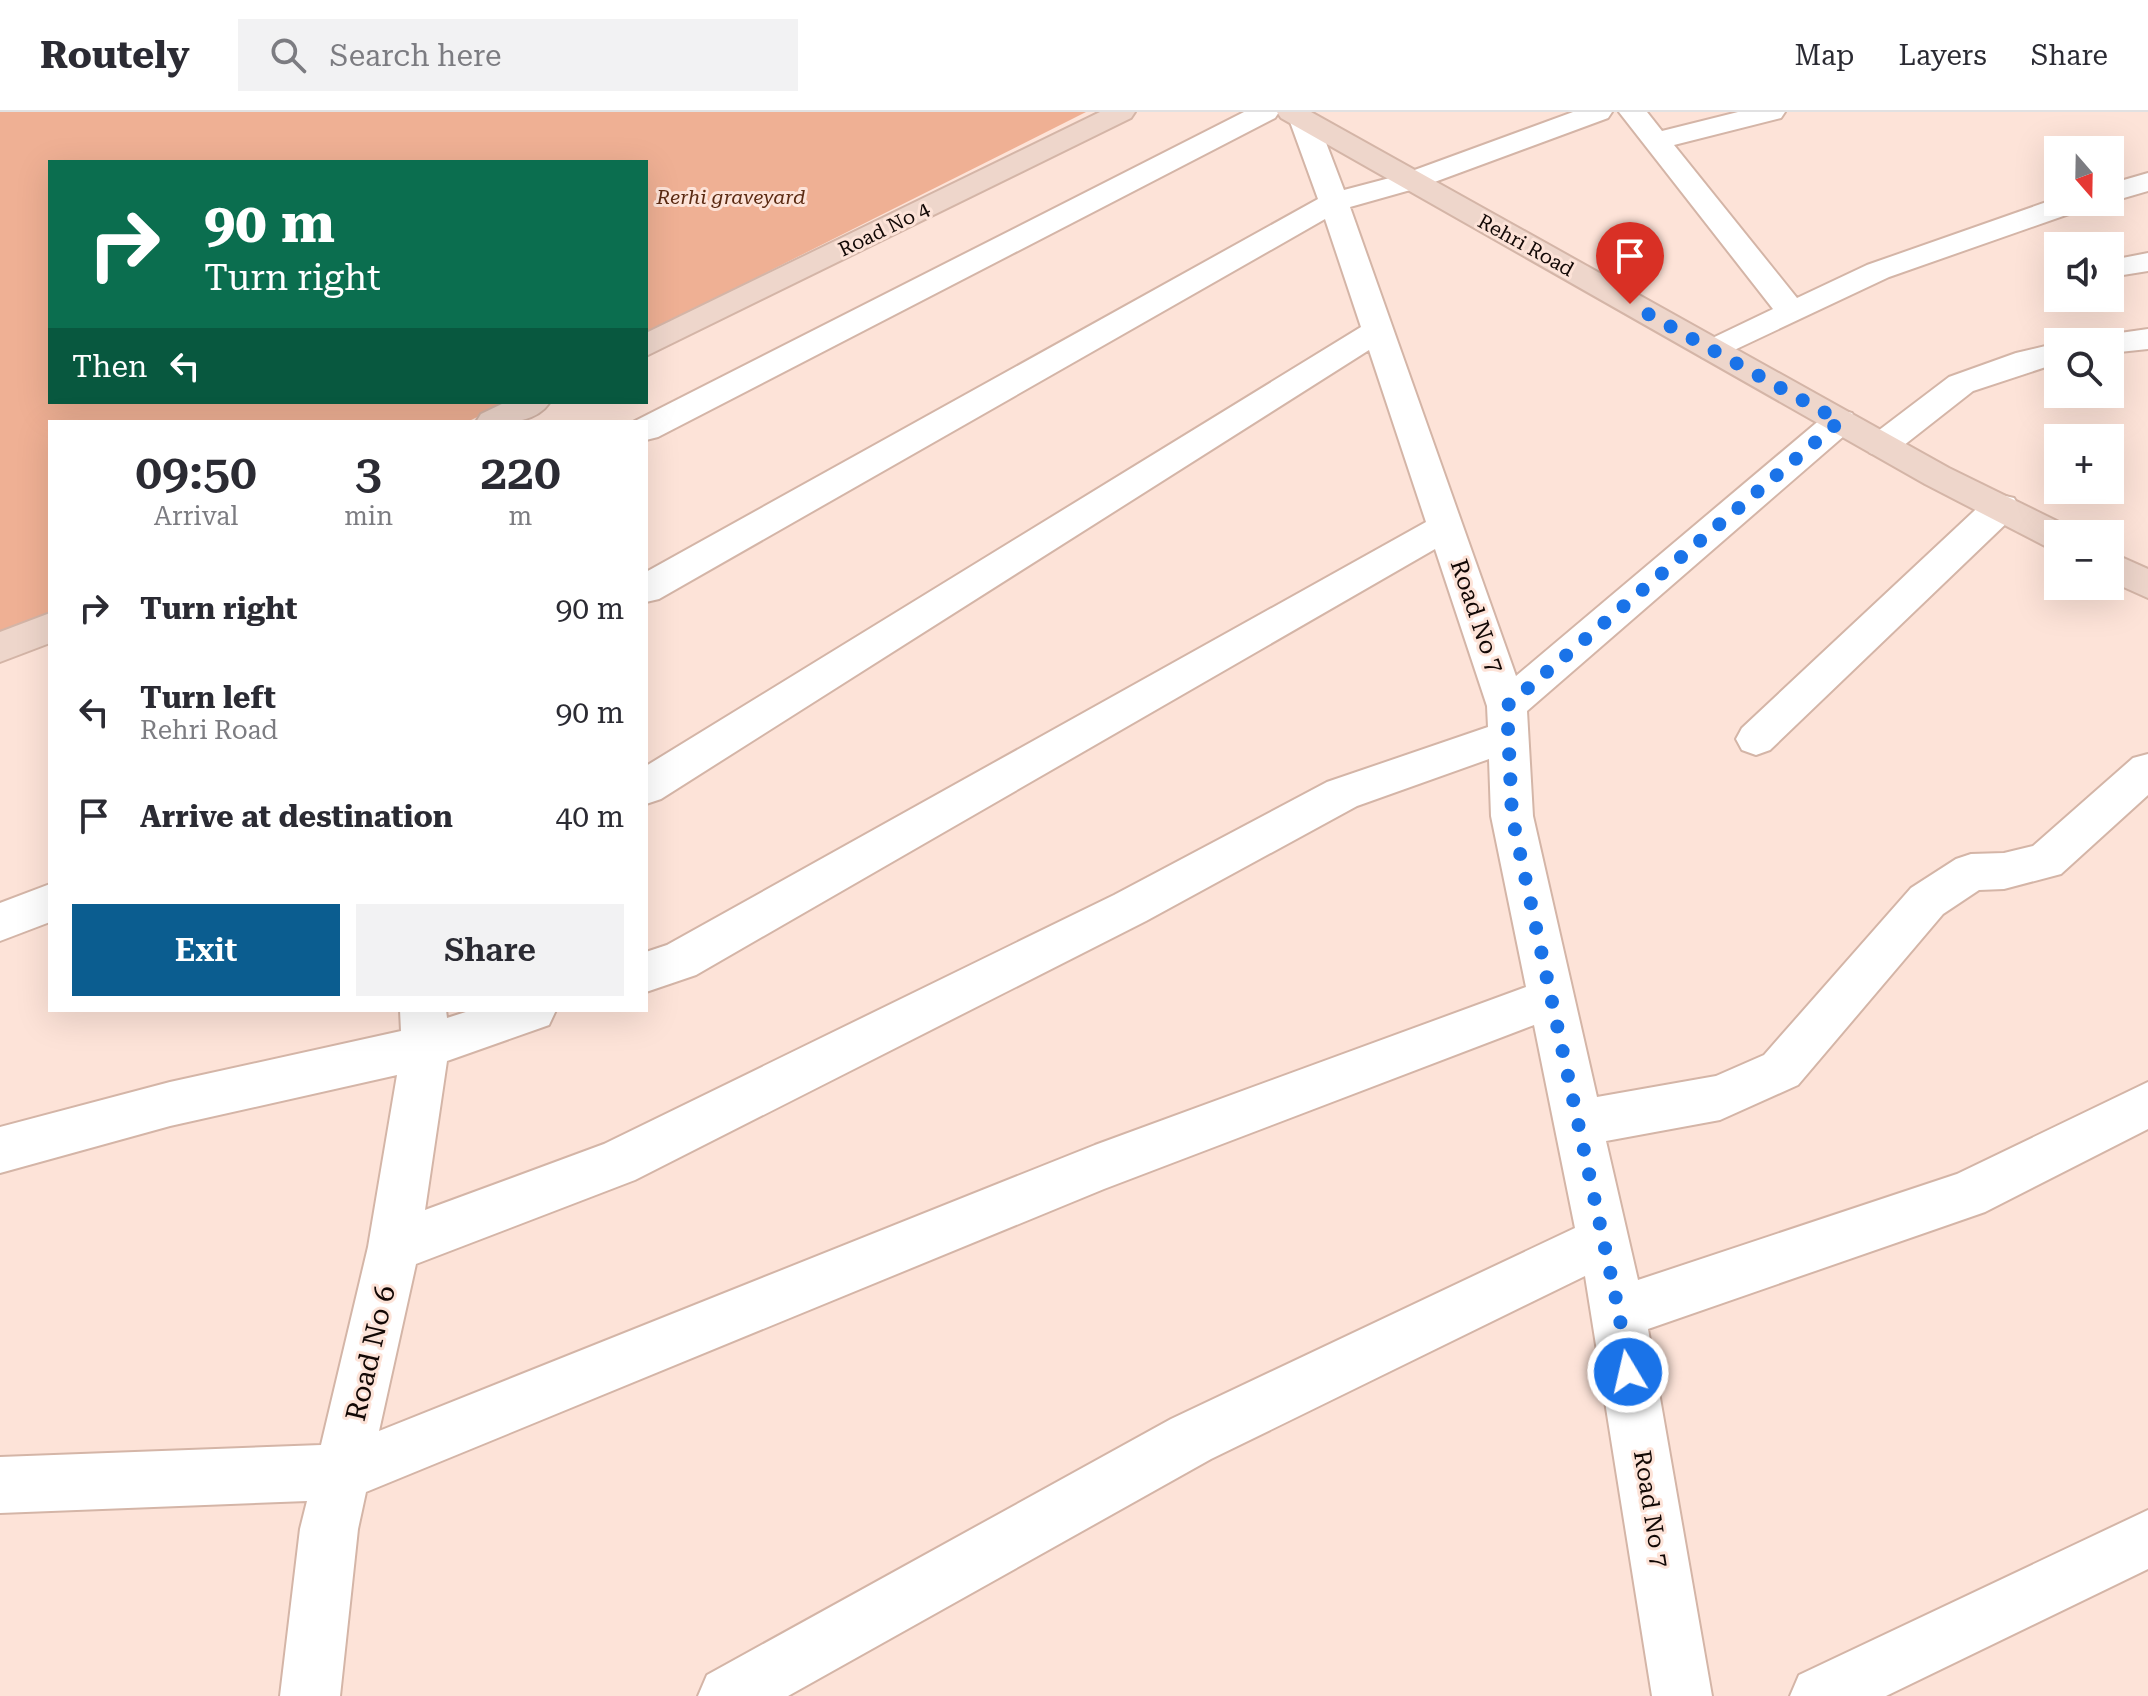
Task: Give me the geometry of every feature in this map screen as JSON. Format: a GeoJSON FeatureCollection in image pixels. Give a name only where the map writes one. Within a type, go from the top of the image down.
{"type":"FeatureCollection","features":[{"type":"Feature","properties":{"kind":"street","name":"Road No 4"},"geometry":{"type":"LineString","coordinates":[[648,345],[1121,112]]}},
{"type":"Feature","properties":{"kind":"street"},"geometry":{"type":"LineString","coordinates":[[648,588],[1334,202],[1411,181],[1598,112]]}},
{"type":"Feature","properties":{"kind":"street"},"geometry":{"type":"LineString","coordinates":[[1633,112],[1792,312]]}},
{"type":"Feature","properties":{"kind":"street"},"geometry":{"type":"LineString","coordinates":[[1655,141],[1771,112]]}},
{"type":"Feature","properties":{"kind":"street"},"geometry":{"type":"LineString","coordinates":[[648,428],[1286,114]]}},
{"type":"Feature","properties":{"kind":"street","name":"Rehri Road"},"geometry":{"type":"LineString","coordinates":[[1286,114],[1882,445],[2044,530]]}},
{"type":"Feature","properties":{"kind":"street","name":"Road No 7"},"geometry":{"type":"LineString","coordinates":[[1286,114],[1334,202],[1446,527],[1508,721],[1512,816],[1619,1313],[1679,1695]]}},
{"type":"Feature","properties":{"kind":"street"},"geometry":{"type":"LineString","coordinates":[[2124,189],[2148,182]]}},
{"type":"Feature","properties":{"kind":"street"},"geometry":{"type":"LineString","coordinates":[[1713,350],[1878,271],[2044,213]]}},
{"type":"Feature","properties":{"kind":"street"},"geometry":{"type":"LineString","coordinates":[[648,786],[1378,330]]}},
{"type":"Feature","properties":{"kind":"street"},"geometry":{"type":"LineString","coordinates":[[2124,342],[2148,339]]}},
{"type":"Feature","properties":{"kind":"street"},"geometry":{"type":"LineString","coordinates":[[1882,445],[1961,384],[2044,356]]}},
{"type":"Feature","properties":{"kind":"street"},"geometry":{"type":"LineString","coordinates":[[497,420],[529,404]]}},
{"type":"Feature","properties":{"kind":"street"},"geometry":{"type":"LineString","coordinates":[[394,1247],[618,1163],[1130,908],[1342,794],[1508,721],[1840,421]]}},
{"type":"Feature","properties":{"kind":"street"},"geometry":{"type":"LineString","coordinates":[[1756,739],[2001,507]]}},
{"type":"Feature","properties":{"kind":"street"},"geometry":{"type":"LineString","coordinates":[[648,971],[680,961],[1446,527]]}},
{"type":"Feature","properties":{"kind":"street"},"geometry":{"type":"LineString","coordinates":[[2124,572],[2148,585]]}},
{"type":"Feature","properties":{"kind":"street"},"geometry":{"type":"LineString","coordinates":[[0,648],[48,628]]}},
{"type":"Feature","properties":{"kind":"street"},"geometry":{"type":"LineString","coordinates":[[1577,1123],[1720,1098],[1781,1070],[1927,901],[1971,872],[2004,871],[2046,861],[2148,770]]}},
{"type":"Feature","properties":{"kind":"street"},"geometry":{"type":"LineString","coordinates":[[0,922],[48,904]]}},
{"type":"Feature","properties":{"kind":"street"},"geometry":{"type":"LineString","coordinates":[[0,1485],[342,1473],[1095,1169],[1551,998]]}},
{"type":"Feature","properties":{"kind":"street"},"geometry":{"type":"LineString","coordinates":[[0,1150],[170,1104],[424,1028],[521,1012]]}},
{"type":"Feature","properties":{"kind":"street","name":"Road No 6"},"geometry":{"type":"LineString","coordinates":[[310,1696],[329,1529],[394,1247],[424,1028]]}},
{"type":"Feature","properties":{"kind":"street"},"geometry":{"type":"LineString","coordinates":[[1619,1313],[1967,1195],[2148,1104]]}},
{"type":"Feature","properties":{"kind":"street"},"geometry":{"type":"LineString","coordinates":[[728,1696],[1191,1439],[1603,1241]]}},
{"type":"Feature","properties":{"kind":"street"},"geometry":{"type":"LineString","coordinates":[[1820,1696],[2148,1539]]}},
{"type":"Feature","properties":{"kind":"green space","name":"Rerhi graveyard"},"geometry":{"type":"Polygon","coordinates":[[[0,112],[1086,112],[648,332],[648,160],[48,160],[48,404],[504,404],[471,420],[48,420],[48,617],[0,636],[0,112]]]}},
{"type":"Feature","properties":{"kind":"route"},"geometry":{"type":"LineString","coordinates":[[1628,1372],[1619,1313],[1512,816],[1507,706],[1840,421],[1630,304]]}}]}
